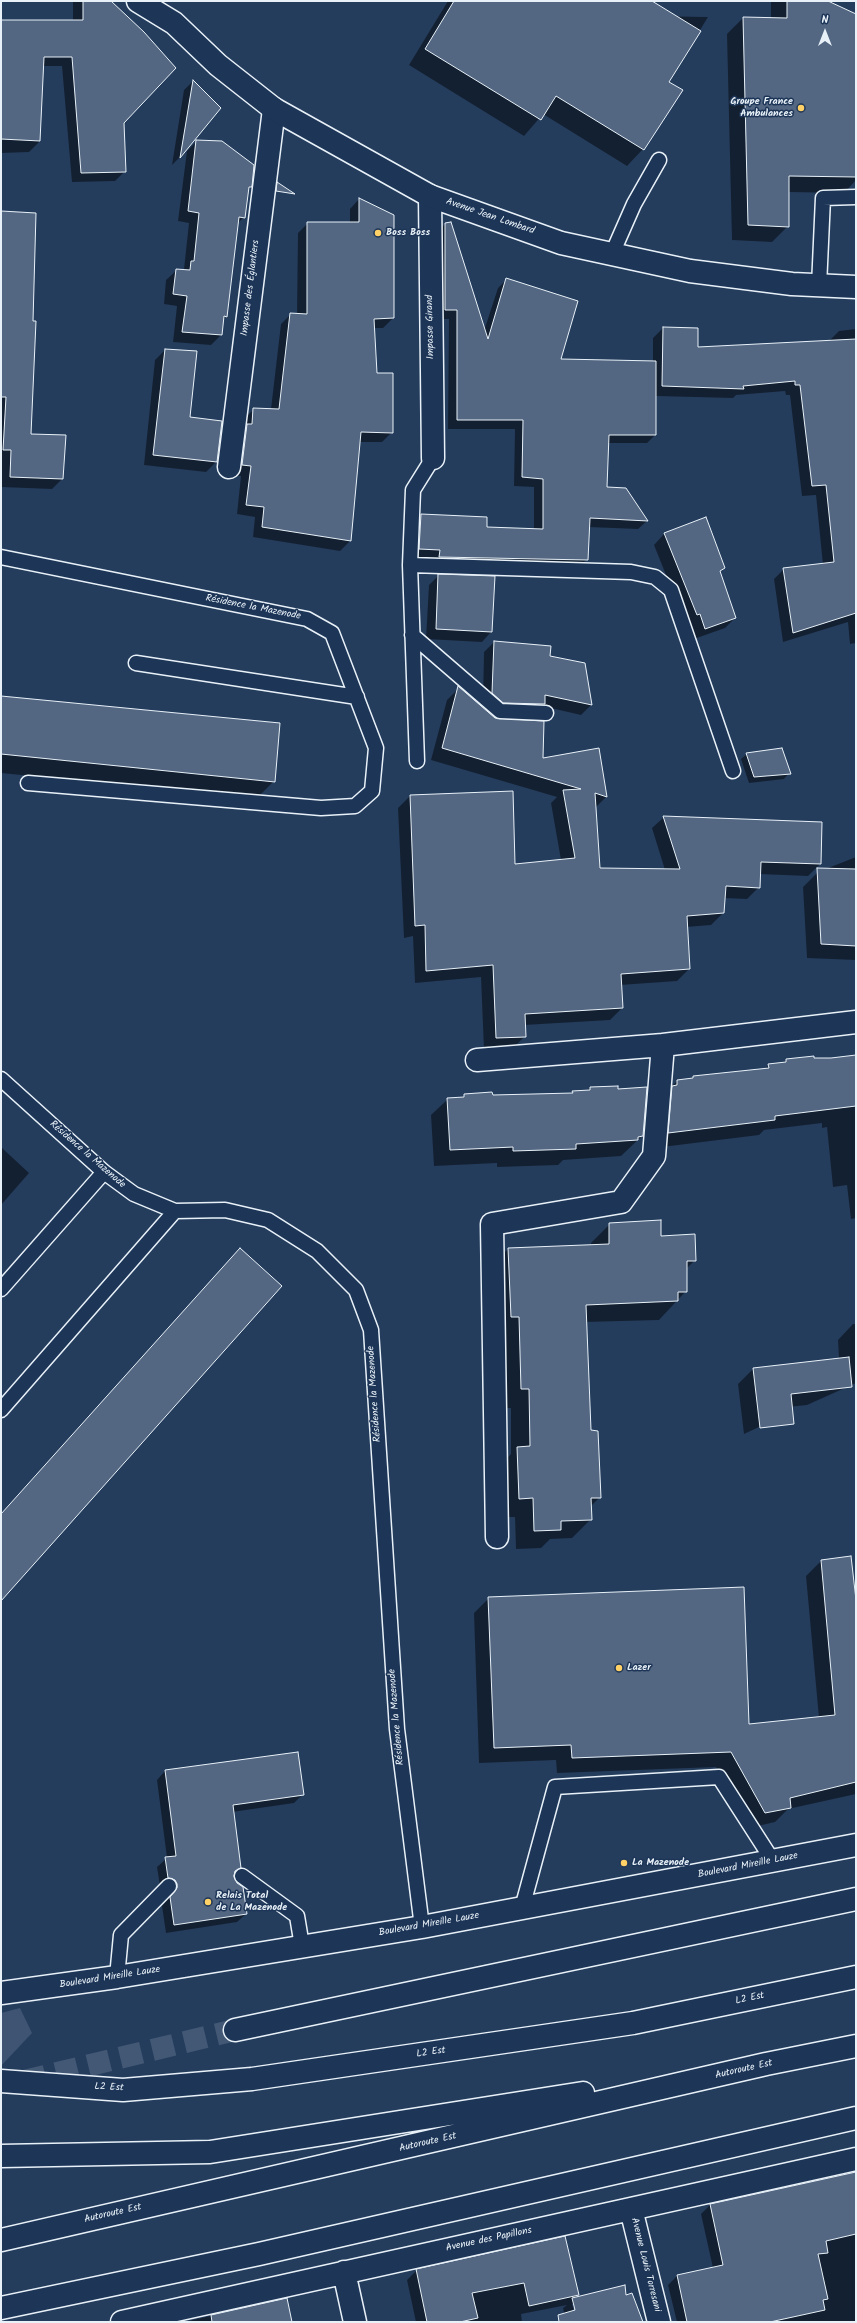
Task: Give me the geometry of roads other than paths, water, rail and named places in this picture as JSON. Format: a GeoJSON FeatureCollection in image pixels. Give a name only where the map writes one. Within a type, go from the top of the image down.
{"type":"FeatureCollection","features":[{"type":"Feature","properties":{"kind":"main road","name":"Avenue Jean Lombard"},"geometry":{"type":"LineString","coordinates":[[138,1],[174,23],[218,66],[274,110],[430,196],[561,243],[690,271],[792,284],[856,287]]}},
{"type":"Feature","properties":{"kind":"main road","name":"Avenue Jean Lombard"},"geometry":{"type":"LineString","coordinates":[[162,1],[174,23]]}},
{"type":"Feature","properties":{"kind":"main road","name":"Impasse des Églantiers"},"geometry":{"type":"LineString","coordinates":[[229,467],[274,110]]}},
{"type":"Feature","properties":{"kind":"main road","name":"Impasse Girand"},"geometry":{"type":"LineString","coordinates":[[430,196],[434,458]]}},
{"type":"Feature","properties":{"kind":"main road"},"geometry":{"type":"LineString","coordinates":[[477,1060],[663,1045],[856,1022]]}},
{"type":"Feature","properties":{"kind":"main road"},"geometry":{"type":"LineString","coordinates":[[497,1537],[492,1224],[621,1202],[654,1156],[663,1045]]}},
{"type":"Feature","properties":{"kind":"main road","name":"Boulevard Mireille Lauze"},"geometry":{"type":"LineString","coordinates":[[1,1993],[117,1977],[422,1927],[856,1845]]}},
{"type":"Feature","properties":{"kind":"main road"},"geometry":{"type":"LineString","coordinates":[[235,2030],[856,1899]]}},
{"type":"Feature","properties":{"kind":"main road","name":"L2 Est"},"geometry":{"type":"LineString","coordinates":[[1,2081],[123,2090],[252,2079],[633,2023],[856,1977]]}},
{"type":"Feature","properties":{"kind":"main road","name":"Autoroute Est"},"geometry":{"type":"LineString","coordinates":[[1,2240],[766,2064],[856,2046]]}},
{"type":"Feature","properties":{"kind":"main road"},"geometry":{"type":"LineString","coordinates":[[1,2156],[210,2152],[766,2064]]}},
{"type":"Feature","properties":{"kind":"main road"},"geometry":{"type":"LineString","coordinates":[[1,2308],[259,2254],[856,2118]]}},
{"type":"Feature","properties":{"kind":"main road","name":"Avenue des Papillons"},"geometry":{"type":"LineString","coordinates":[[122,2322],[856,2159]]}},
{"type":"Feature","properties":{"kind":"main road","name":"Avenue Louis Torresani"},"geometry":{"type":"LineString","coordinates":[[630,2209],[659,2322]]}},
{"type":"Feature","properties":{"kind":"main road"},"geometry":{"type":"LineString","coordinates":[[344,2272],[355,2322]]}},
{"type":"Feature","properties":{"kind":"lane"},"geometry":{"type":"LineString","coordinates":[[612,254],[634,204],[659,160]]}},
{"type":"Feature","properties":{"kind":"lane"},"geometry":{"type":"LineString","coordinates":[[819,286],[823,198],[856,197]]}},
{"type":"Feature","properties":{"kind":"lane"},"geometry":{"type":"LineString","coordinates":[[417,761],[410,565],[413,490],[434,458]]}},
{"type":"Feature","properties":{"kind":"lane","name":"Résidence la Mazenode"},"geometry":{"type":"LineString","coordinates":[[1,557],[307,618],[332,633],[376,748],[372,791],[355,806],[320,808],[28,783]]}},
{"type":"Feature","properties":{"kind":"lane"},"geometry":{"type":"LineString","coordinates":[[410,565],[631,572],[655,577],[671,590],[733,771]]}},
{"type":"Feature","properties":{"kind":"lane"},"geometry":{"type":"LineString","coordinates":[[412,635],[500,711],[546,713]]}},
{"type":"Feature","properties":{"kind":"lane"},"geometry":{"type":"LineString","coordinates":[[136,663],[357,697]]}},
{"type":"Feature","properties":{"kind":"lane","name":"Résidence la Mazenode"},"geometry":{"type":"LineString","coordinates":[[1,1079],[104,1172],[134,1194],[175,1211],[225,1210],[268,1220],[317,1251],[356,1290],[371,1330],[397,1729],[422,1927]]}},
{"type":"Feature","properties":{"kind":"lane"},"geometry":{"type":"LineString","coordinates":[[1,1289],[104,1172]]}},
{"type":"Feature","properties":{"kind":"lane"},"geometry":{"type":"LineString","coordinates":[[1,1410],[175,1211]]}},
{"type":"Feature","properties":{"kind":"lane"},"geometry":{"type":"LineString","coordinates":[[522,1908],[555,1787],[719,1776],[773,1861]]}},
{"type":"Feature","properties":{"kind":"lane"},"geometry":{"type":"LineString","coordinates":[[242,1876],[297,1916],[302,1946]]}},
{"type":"Feature","properties":{"kind":"lane"},"geometry":{"type":"LineString","coordinates":[[117,1977],[121,1935],[169,1886]]}},
{"type":"Feature","properties":{"kind":"tunnel"},"geometry":{"type":"LineString","coordinates":[[24,2081],[235,2030]]}},
{"type":"Feature","properties":{"kind":"place","name":"Groupe France Ambulances"},"geometry":{"type":"Point","coordinates":[801,108]}},
{"type":"Feature","properties":{"kind":"place","name":"Boss Boss"},"geometry":{"type":"Point","coordinates":[378,233]}},
{"type":"Feature","properties":{"kind":"place","name":"Lazer"},"geometry":{"type":"Point","coordinates":[619,1668]}},
{"type":"Feature","properties":{"kind":"place","name":"La Mazenode"},"geometry":{"type":"Point","coordinates":[624,1863]}},
{"type":"Feature","properties":{"kind":"place","name":"Relais Total de La Mazenode"},"geometry":{"type":"Point","coordinates":[208,1902]}}]}
